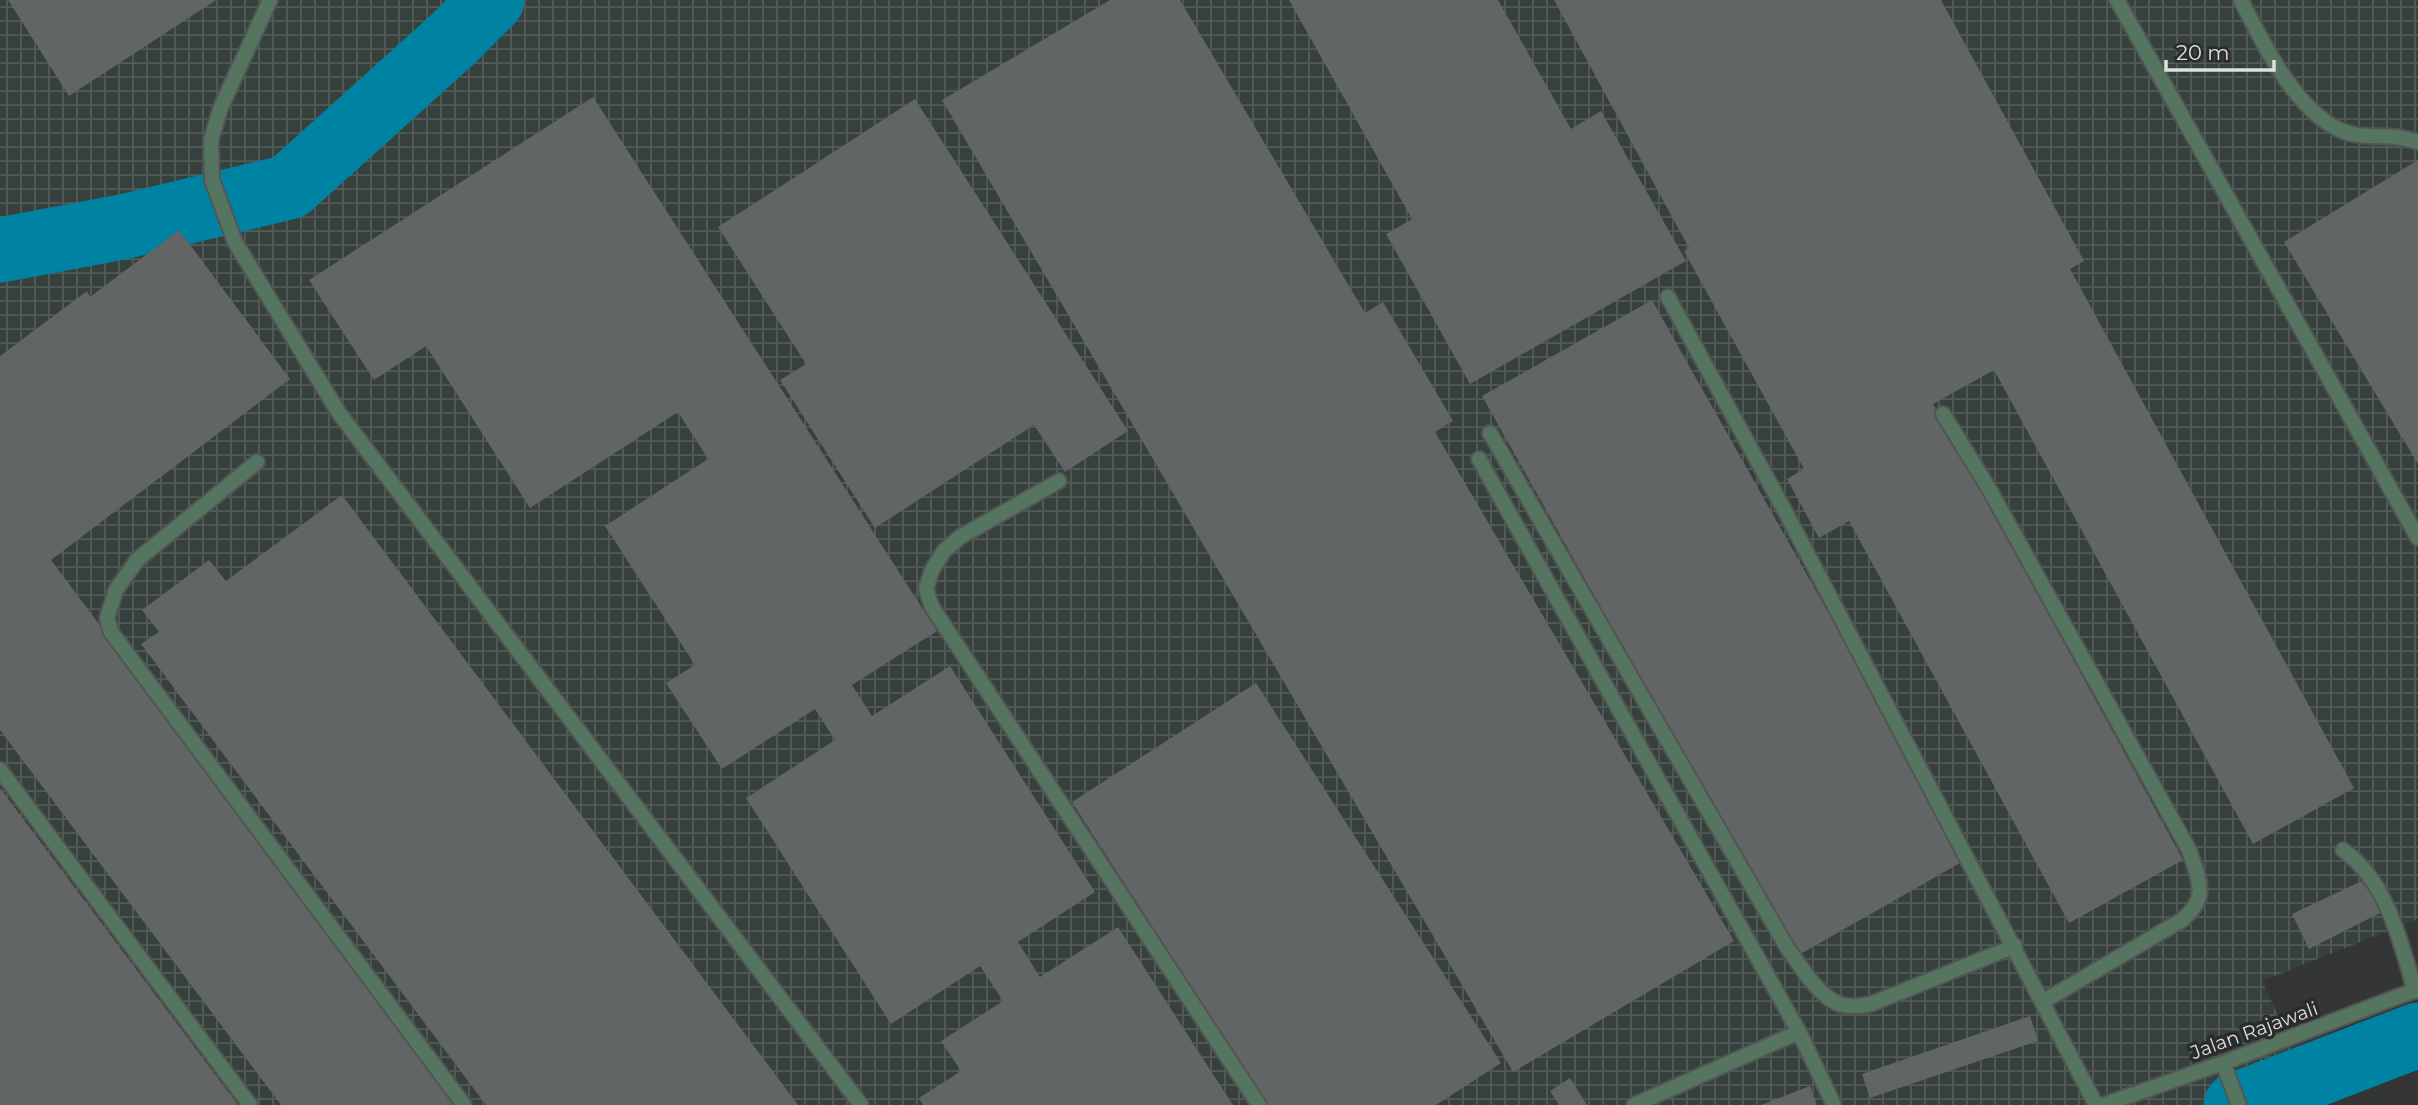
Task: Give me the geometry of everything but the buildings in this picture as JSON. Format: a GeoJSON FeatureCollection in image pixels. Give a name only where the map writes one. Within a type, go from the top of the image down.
{"type":"FeatureCollection","features":[{"type":"Feature","properties":{"kind":"street"},"geometry":{"type":"LineString","coordinates":[[270,0],[221,107],[211,141],[212,180],[235,242],[339,413],[861,1105]]}},
{"type":"Feature","properties":{"kind":"street"},"geometry":{"type":"LineString","coordinates":[[2118,0],[2418,538]]}},
{"type":"Feature","properties":{"kind":"street"},"geometry":{"type":"LineString","coordinates":[[2241,0],[2259,36],[2288,81],[2306,105],[2325,123],[2349,133],[2396,137],[2418,142]]}},
{"type":"Feature","properties":{"kind":"street"},"geometry":{"type":"LineString","coordinates":[[1668,297],[1786,513],[2044,1001],[2096,1105]]}},
{"type":"Feature","properties":{"kind":"street"},"geometry":{"type":"LineString","coordinates":[[1943,414],[1988,487],[2189,850],[2201,887],[2194,910],[2182,920],[2044,1001]]}},
{"type":"Feature","properties":{"kind":"street"},"geometry":{"type":"LineString","coordinates":[[1490,433],[1788,949],[1812,982],[1836,1003],[1855,1007],[2015,946]]}},
{"type":"Feature","properties":{"kind":"street"},"geometry":{"type":"LineString","coordinates":[[1479,459],[1799,1032],[1835,1105]]}},
{"type":"Feature","properties":{"kind":"street"},"geometry":{"type":"LineString","coordinates":[[257,462],[137,560],[116,590],[107,618],[111,632],[464,1105]]}},
{"type":"Feature","properties":{"kind":"street"},"geometry":{"type":"LineString","coordinates":[[1059,481],[960,537],[944,551],[932,570],[926,589],[932,607],[1259,1105]]}},
{"type":"Feature","properties":{"kind":"street"},"geometry":{"type":"LineString","coordinates":[[0,770],[250,1105]]}},
{"type":"Feature","properties":{"kind":"street"},"geometry":{"type":"LineString","coordinates":[[2343,850],[2353,857],[2366,873],[2396,924],[2416,990]]}},
{"type":"Feature","properties":{"kind":"street","name":"Jalan Rajawali"},"geometry":{"type":"LineString","coordinates":[[2103,1105],[2416,990]]}},
{"type":"Feature","properties":{"kind":"street"},"geometry":{"type":"LineString","coordinates":[[1634,1105],[1799,1032]]}},
{"type":"Feature","properties":{"kind":"street"},"geometry":{"type":"LineString","coordinates":[[2223,1063],[2236,1098]]}},
{"type":"Feature","properties":{"kind":"shaded area"},"geometry":{"type":"Polygon","coordinates":[[[0,0],[2418,0],[2418,919],[2262,981],[2320,1105],[0,1105],[0,0]]]}},
{"type":"Feature","properties":{"kind":"waterway"},"geometry":{"type":"LineString","coordinates":[[0,250],[122,227],[289,187],[452,40],[492,0]]}},
{"type":"Feature","properties":{"kind":"waterway"},"geometry":{"type":"LineString","coordinates":[[2236,1105],[2418,1035]]}}]}
